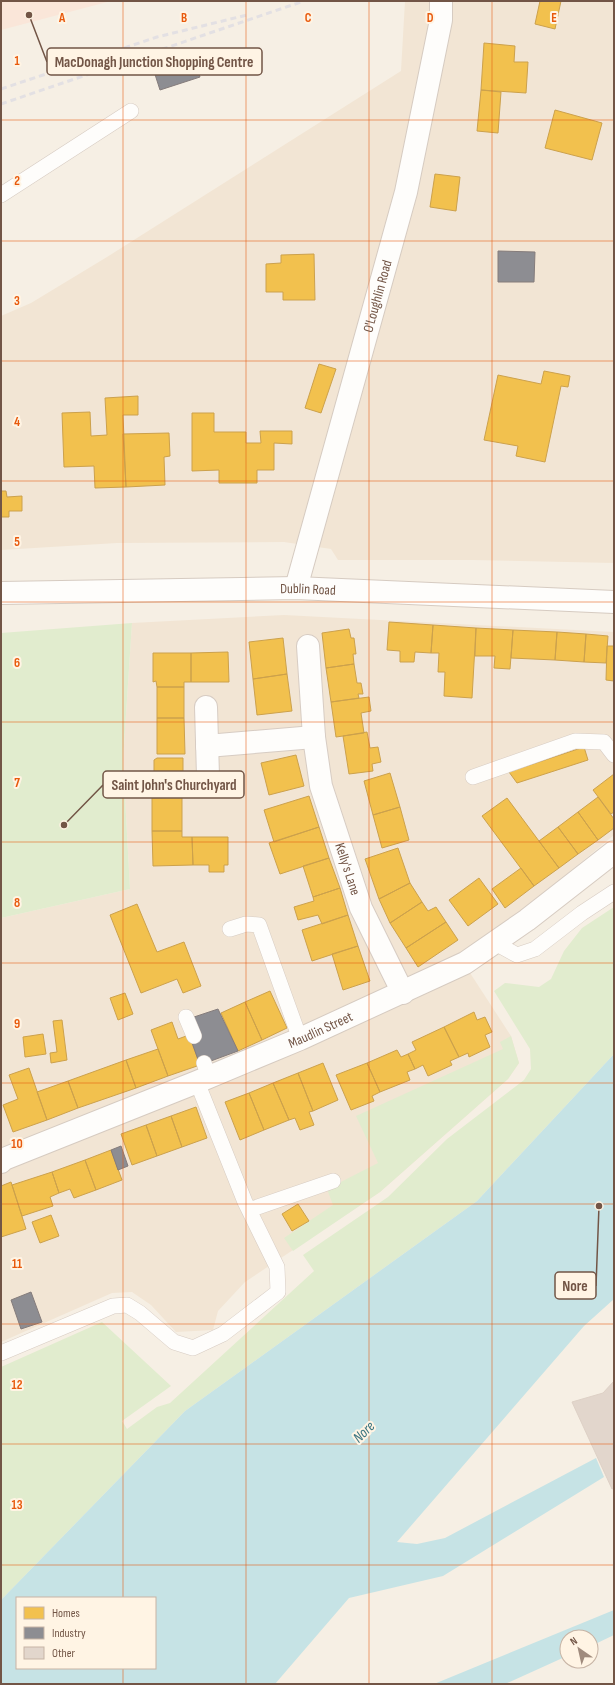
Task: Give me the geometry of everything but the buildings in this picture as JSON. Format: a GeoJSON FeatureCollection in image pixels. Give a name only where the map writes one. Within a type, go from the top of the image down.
{"type":"FeatureCollection","features":[{"type":"Feature","properties":{"kind":"street","name":"O'Loughlin Road"},"geometry":{"type":"LineString","coordinates":[[296,588],[406,192],[441,20],[441,1]]}},
{"type":"Feature","properties":{"kind":"street","name":"Dublin Road"},"geometry":{"type":"LineString","coordinates":[[1,593],[296,588],[614,602]]}},
{"type":"Feature","properties":{"kind":"street","name":"Kelly's Lane"},"geometry":{"type":"LineString","coordinates":[[308,646],[314,737],[321,786],[361,908],[403,993]]}},
{"type":"Feature","properties":{"kind":"street"},"geometry":{"type":"LineString","coordinates":[[206,707],[208,776]]}},
{"type":"Feature","properties":{"kind":"street"},"geometry":{"type":"LineString","coordinates":[[207,746],[314,737]]}},
{"type":"Feature","properties":{"kind":"street","name":"Maudlin Street"},"geometry":{"type":"LineString","coordinates":[[2,1158],[204,1074],[300,1039],[466,963],[495,943],[614,852]]}},
{"type":"Feature","properties":{"kind":"lane"},"geometry":{"type":"LineString","coordinates":[[1,195],[131,111]]}},
{"type":"Feature","properties":{"kind":"lane"},"geometry":{"type":"LineString","coordinates":[[473,777],[575,741],[604,742],[614,754]]}},
{"type":"Feature","properties":{"kind":"lane"},"geometry":{"type":"LineString","coordinates":[[495,943],[517,955],[534,949],[582,912],[614,892]]}},
{"type":"Feature","properties":{"kind":"lane"},"geometry":{"type":"LineString","coordinates":[[230,930],[246,924],[259,925],[300,1039]]}},
{"type":"Feature","properties":{"kind":"lane"},"geometry":{"type":"LineString","coordinates":[[186,1017],[194,1036]]}},
{"type":"Feature","properties":{"kind":"lane"},"geometry":{"type":"LineString","coordinates":[[1,1353],[113,1306],[127,1305],[140,1313],[174,1342],[193,1348],[223,1334],[278,1292],[277,1267],[249,1210],[204,1074]]}},
{"type":"Feature","properties":{"kind":"lane"},"geometry":{"type":"LineString","coordinates":[[249,1210],[333,1181]]}},
{"type":"Feature","properties":{"kind":"shaded area"},"geometry":{"type":"Polygon","coordinates":[[[1,1],[111,1],[1,30],[1,1]]]}},
{"type":"Feature","properties":{"kind":"shaded area"},"geometry":{"type":"Polygon","coordinates":[[[405,1],[614,1],[614,563],[473,560],[338,560],[331,549],[284,542],[117,543],[1,550],[1,316],[31,303],[107,257],[401,71],[405,1]]]}},
{"type":"Feature","properties":{"kind":"shaded area"},"geometry":{"type":"Polygon","coordinates":[[[284,615],[614,632],[614,835],[533,902],[459,956],[511,1036],[519,1063],[508,1079],[380,1192],[245,1282],[218,1311],[213,1330],[176,1332],[151,1305],[132,1292],[112,1293],[1,1342],[1,918],[130,889],[123,760],[132,623],[284,615]]]}},
{"type":"Feature","properties":{"kind":"green space"},"geometry":{"type":"Polygon","coordinates":[[[132,623],[123,760],[130,889],[1,918],[1,633],[132,623]]]}},
{"type":"Feature","properties":{"kind":"green space"},"geometry":{"type":"Polygon","coordinates":[[[614,907],[614,1054],[477,1201],[185,1411],[1,1600],[1,1367],[102,1322],[171,1386],[122,1421],[127,1429],[157,1407],[170,1403],[314,1271],[303,1255],[388,1197],[447,1139],[524,1080],[531,1069],[530,1049],[494,991],[505,983],[539,987],[551,979],[564,951],[582,928],[614,907]]]}},
{"type":"Feature","properties":{"kind":"green space"},"geometry":{"type":"Polygon","coordinates":[[[511,1036],[519,1063],[508,1079],[380,1192],[293,1251],[284,1238],[333,1205],[327,1189],[378,1163],[356,1116],[503,1049],[500,1042],[511,1036]]]}},
{"type":"Feature","properties":{"kind":"water"},"geometry":{"type":"Polygon","coordinates":[[[614,1054],[614,1299],[584,1326],[397,1542],[417,1544],[445,1538],[596,1458],[604,1477],[443,1576],[349,1598],[275,1684],[1,1684],[1,1600],[185,1411],[477,1201],[614,1054]]]}},
{"type":"Feature","properties":{"kind":"water"},"geometry":{"type":"Polygon","coordinates":[[[614,1610],[614,1635],[599,1642],[599,1629],[568,1629],[614,1610]]]}},
{"type":"Feature","properties":{"kind":"water"},"geometry":{"type":"Polygon","coordinates":[[[559,1633],[559,1660],[505,1684],[434,1684],[559,1633]]]}},
{"type":"Feature","properties":{"kind":"railway"},"geometry":{"type":"LineString","coordinates":[[1,104],[304,1]]}},
{"type":"Feature","properties":{"kind":"railway"},"geometry":{"type":"LineString","coordinates":[[1,89],[157,37],[247,15]]}},
{"type":"Feature","properties":{"kind":"place","name":"MacDonagh Junction Shopping Centre"},"geometry":{"type":"Point","coordinates":[29,15]}},
{"type":"Feature","properties":{"kind":"place","name":"Saint John's Churchyard"},"geometry":{"type":"Point","coordinates":[64,825]}},
{"type":"Feature","properties":{"kind":"place","name":"Nore"},"geometry":{"type":"Point","coordinates":[599,1206]}}]}
